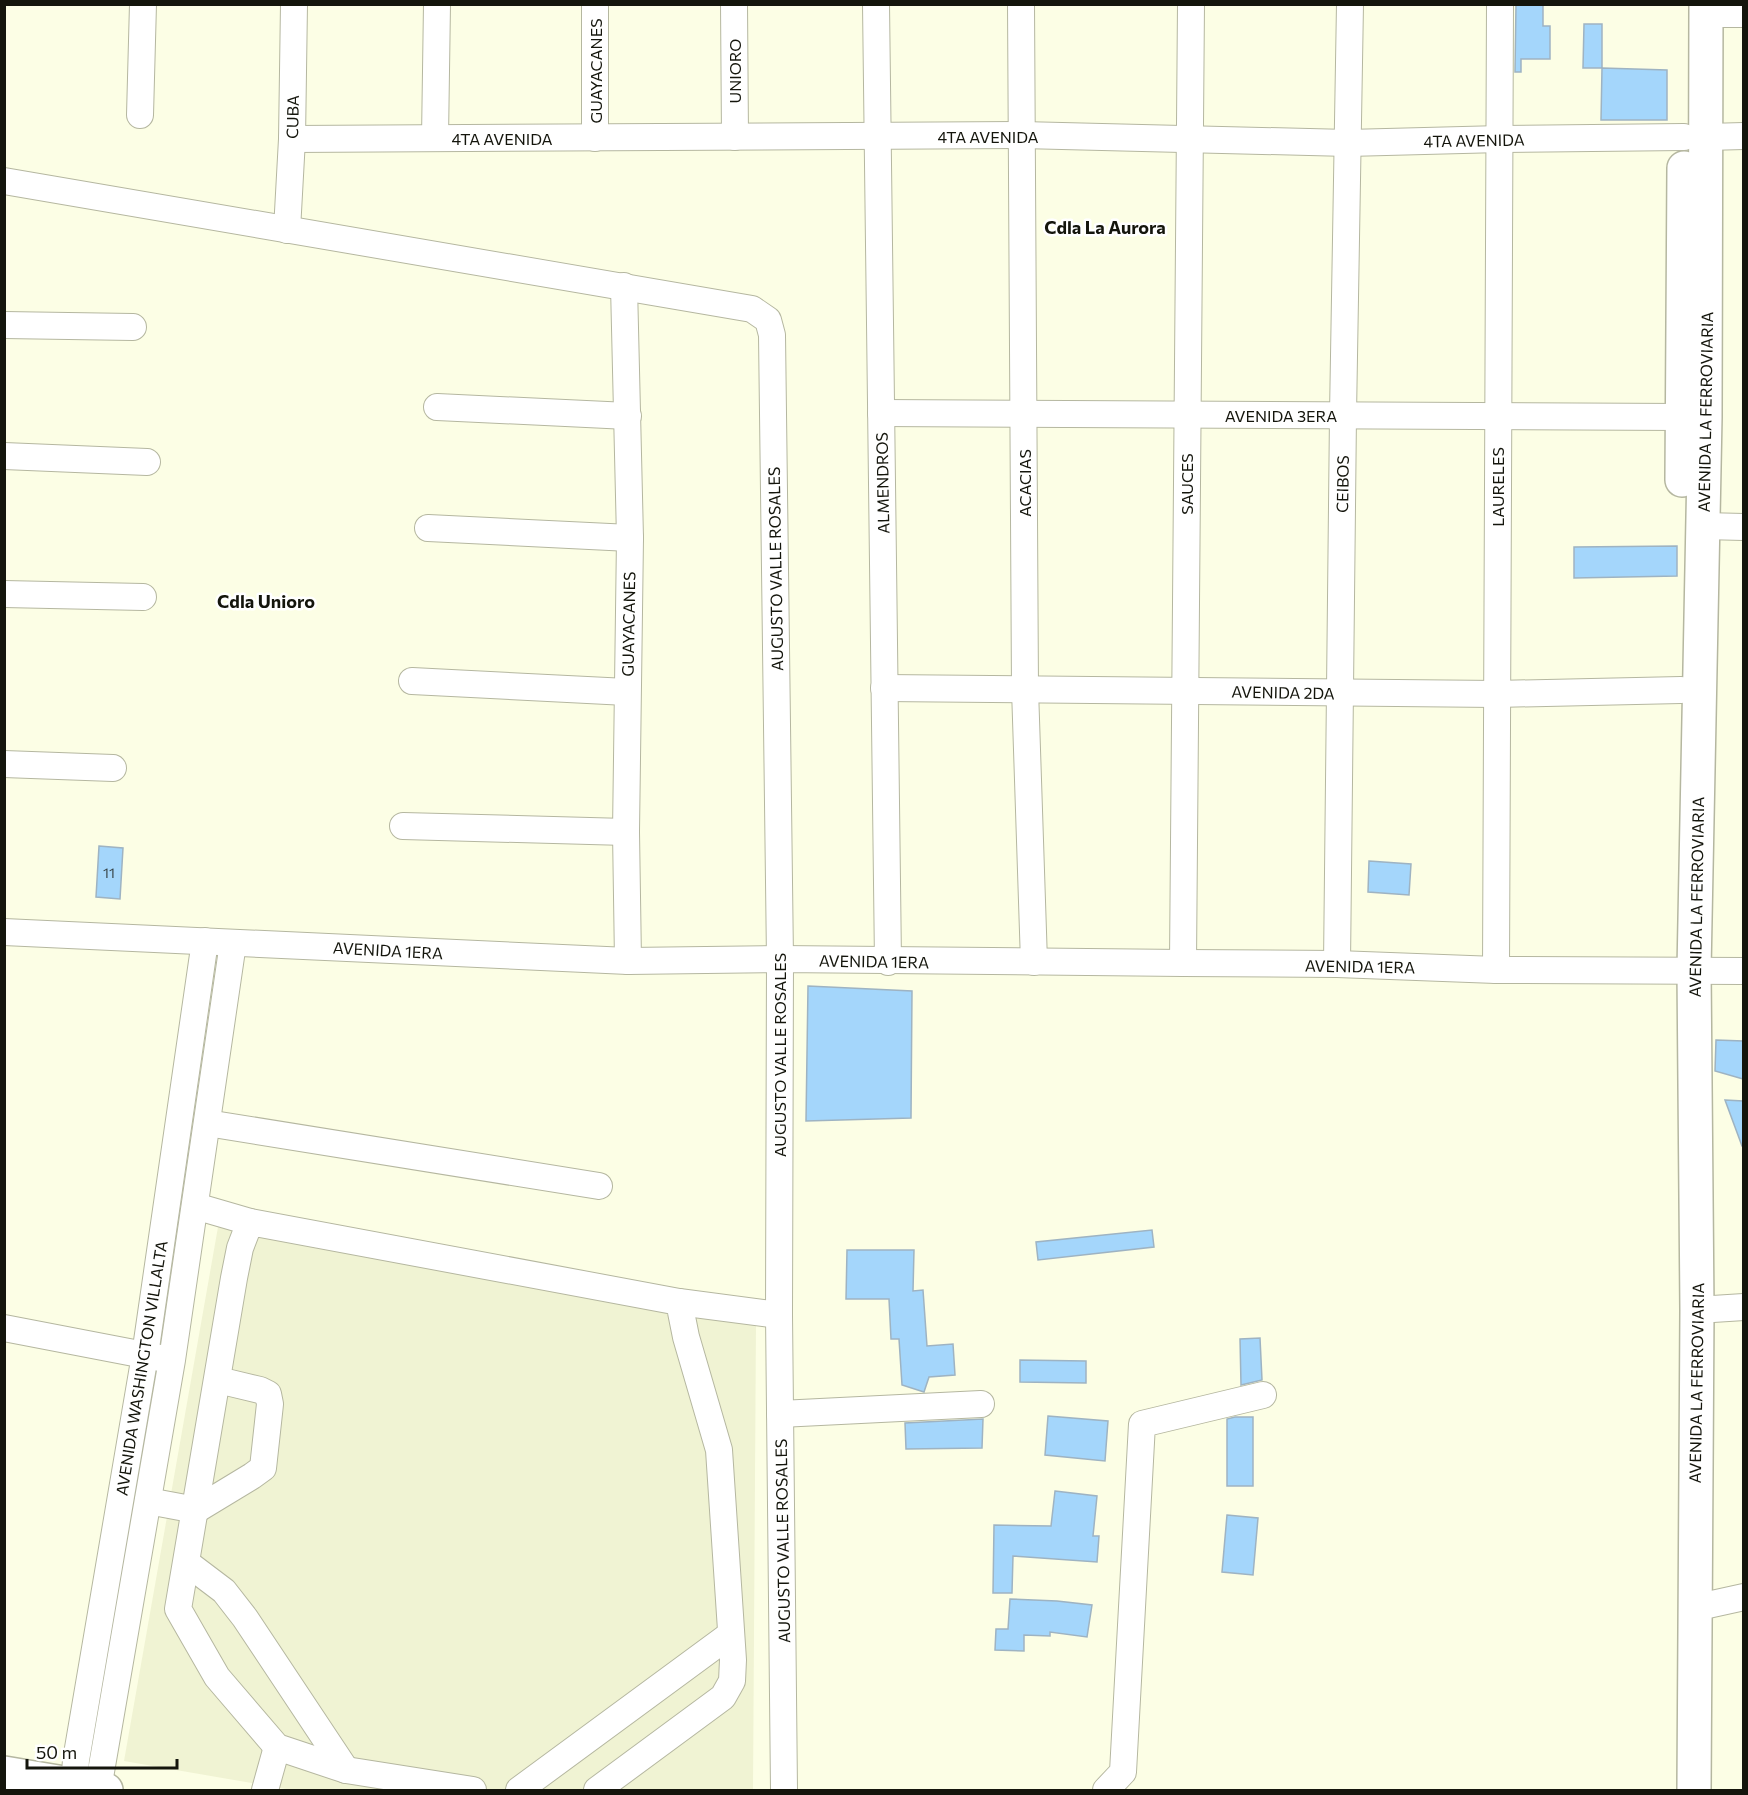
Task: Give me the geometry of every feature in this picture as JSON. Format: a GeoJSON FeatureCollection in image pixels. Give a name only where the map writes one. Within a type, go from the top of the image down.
{"type":"FeatureCollection","features":[{"type":"Feature","properties":{"kind":"main road","name":"AVENIDA LA FERROVIARIA"},"geometry":{"type":"LineString","coordinates":[[1694,1791],[1697,1310],[1686,969],[1681,690],[1682,417],[1696,137],[1699,8]]}},
{"type":"Feature","properties":{"kind":"main road","name":"AVENIDA LA FERROVIARIA"},"geometry":{"type":"LineString","coordinates":[[1679,1791],[1686,969],[1704,526],[1696,137]]}},
{"type":"Feature","properties":{"kind":"main road"},"geometry":{"type":"LineString","coordinates":[[4,1773],[86,1789]]}},
{"type":"Feature","properties":{"kind":"street"},"geometry":{"type":"LineString","coordinates":[[140,115],[143,4]]}},
{"type":"Feature","properties":{"kind":"street","name":"CUBA"},"geometry":{"type":"LineString","coordinates":[[287,230],[292,139],[294,4]]}},
{"type":"Feature","properties":{"kind":"street"},"geometry":{"type":"LineString","coordinates":[[435,138],[436,4]]}},
{"type":"Feature","properties":{"kind":"street","name":"GUAYACANES"},"geometry":{"type":"LineString","coordinates":[[595,4],[595,138]]}},
{"type":"Feature","properties":{"kind":"street","name":"UNIORO"},"geometry":{"type":"LineString","coordinates":[[734,4],[735,137]]}},
{"type":"Feature","properties":{"kind":"street","name":"ALMENDROS"},"geometry":{"type":"LineString","coordinates":[[876,4],[888,962]]}},
{"type":"Feature","properties":{"kind":"street","name":"ACACIAS"},"geometry":{"type":"LineString","coordinates":[[1022,4],[1025,689],[1034,962]]}},
{"type":"Feature","properties":{"kind":"street","name":"SAUCES"},"geometry":{"type":"LineString","coordinates":[[1183,963],[1191,4]]}},
{"type":"Feature","properties":{"kind":"street","name":"CEIBOS"},"geometry":{"type":"LineString","coordinates":[[1337,964],[1350,4]]}},
{"type":"Feature","properties":{"kind":"street","name":"LAURELES"},"geometry":{"type":"LineString","coordinates":[[1496,970],[1500,4]]}},
{"type":"Feature","properties":{"kind":"street"},"geometry":{"type":"LineString","coordinates":[[1699,8],[1743,14]]}},
{"type":"Feature","properties":{"kind":"street","name":"4TA AVENIDA"},"geometry":{"type":"LineString","coordinates":[[292,139],[1022,135],[1348,143],[1743,136]]}},
{"type":"Feature","properties":{"kind":"street"},"geometry":{"type":"LineString","coordinates":[[4,181],[624,286]]}},
{"type":"Feature","properties":{"kind":"street","name":"GUAYACANES"},"geometry":{"type":"LineString","coordinates":[[624,286],[630,538],[626,832],[628,961]]}},
{"type":"Feature","properties":{"kind":"street","name":"AUGUSTO VALLE ROSALES"},"geometry":{"type":"LineString","coordinates":[[624,286],[752,309],[768,320],[772,336],[780,959],[779,1315],[784,1791]]}},
{"type":"Feature","properties":{"kind":"street"},"geometry":{"type":"LineString","coordinates":[[4,325],[132,327]]}},
{"type":"Feature","properties":{"kind":"street"},"geometry":{"type":"LineString","coordinates":[[437,407],[628,416]]}},
{"type":"Feature","properties":{"kind":"street","name":"AVENIDA 3ERA"},"geometry":{"type":"LineString","coordinates":[[881,413],[1682,417]]}},
{"type":"Feature","properties":{"kind":"street"},"geometry":{"type":"LineString","coordinates":[[4,456],[147,462]]}},
{"type":"Feature","properties":{"kind":"street"},"geometry":{"type":"LineString","coordinates":[[1704,526],[1743,526]]}},
{"type":"Feature","properties":{"kind":"street"},"geometry":{"type":"LineString","coordinates":[[428,528],[630,538]]}},
{"type":"Feature","properties":{"kind":"street"},"geometry":{"type":"LineString","coordinates":[[4,594],[143,597]]}},
{"type":"Feature","properties":{"kind":"street"},"geometry":{"type":"LineString","coordinates":[[412,681],[627,692]]}},
{"type":"Feature","properties":{"kind":"street","name":"AVENIDA 2DA"},"geometry":{"type":"LineString","coordinates":[[884,688],[1497,694],[1681,690]]}},
{"type":"Feature","properties":{"kind":"street"},"geometry":{"type":"LineString","coordinates":[[4,764],[112,768]]}},
{"type":"Feature","properties":{"kind":"street"},"geometry":{"type":"LineString","coordinates":[[403,826],[626,832]]}},
{"type":"Feature","properties":{"kind":"street","name":"AVENIDA 1ERA"},"geometry":{"type":"LineString","coordinates":[[4,932],[628,961],[780,959],[888,962],[1337,964],[1496,970],[1743,970]]}},
{"type":"Feature","properties":{"kind":"street","name":"AVENIDA WASHINGTON VILLALTA"},"geometry":{"type":"LineString","coordinates":[[86,1789],[76,1761],[145,1355],[205,941]]}},
{"type":"Feature","properties":{"kind":"street","name":"AVENIDA WASHINGTON VILLALTA"},"geometry":{"type":"LineString","coordinates":[[86,1789],[148,1501],[172,1360],[232,943]]}},
{"type":"Feature","properties":{"kind":"street"},"geometry":{"type":"LineString","coordinates":[[207,1123],[599,1186]]}},
{"type":"Feature","properties":{"kind":"street"},"geometry":{"type":"LineString","coordinates":[[195,1206],[250,1222],[679,1302],[779,1315]]}},
{"type":"Feature","properties":{"kind":"street"},"geometry":{"type":"LineString","coordinates":[[250,1222],[240,1248],[234,1278],[178,1609],[217,1677],[277,1748],[346,1770],[473,1791]]}},
{"type":"Feature","properties":{"kind":"street"},"geometry":{"type":"LineString","coordinates":[[597,1791],[723,1697],[732,1681],[719,1450],[686,1337],[679,1302]]}},
{"type":"Feature","properties":{"kind":"street"},"geometry":{"type":"LineString","coordinates":[[1697,1310],[1743,1307]]}},
{"type":"Feature","properties":{"kind":"street"},"geometry":{"type":"LineString","coordinates":[[4,1328],[172,1360]]}},
{"type":"Feature","properties":{"kind":"street"},"geometry":{"type":"LineString","coordinates":[[148,1501],[196,1510],[262,1468],[270,1404],[268,1394],[218,1380]]}},
{"type":"Feature","properties":{"kind":"street"},"geometry":{"type":"LineString","coordinates":[[1106,1791],[1122,1772],[1142,1424],[1263,1395]]}},
{"type":"Feature","properties":{"kind":"street"},"geometry":{"type":"LineString","coordinates":[[780,1414],[981,1404]]}},
{"type":"Feature","properties":{"kind":"street"},"geometry":{"type":"LineString","coordinates":[[187,1563],[224,1591],[245,1618],[346,1770]]}},
{"type":"Feature","properties":{"kind":"street"},"geometry":{"type":"LineString","coordinates":[[1694,1608],[1743,1598]]}},
{"type":"Feature","properties":{"kind":"street"},"geometry":{"type":"LineString","coordinates":[[519,1791],[731,1634]]}},
{"type":"Feature","properties":{"kind":"street"},"geometry":{"type":"LineString","coordinates":[[265,1791],[277,1748]]}},
{"type":"Feature","properties":{"kind":"shaded area"},"geometry":{"type":"Polygon","coordinates":[[[218,1227],[756,1321],[753,1790],[292,1790],[124,1761],[218,1227]]]}},
{"type":"Feature","properties":{"kind":"building"},"geometry":{"type":"Polygon","coordinates":[[[1516,4],[1543,4],[1543,26],[1550,26],[1550,59],[1521,59],[1521,72],[1515,72],[1516,4]]]}},
{"type":"Feature","properties":{"kind":"building"},"geometry":{"type":"Polygon","coordinates":[[[1584,24],[1602,24],[1602,68],[1583,68],[1584,24]]]}},
{"type":"Feature","properties":{"kind":"building"},"geometry":{"type":"Polygon","coordinates":[[[1602,68],[1667,70],[1667,120],[1601,120],[1602,68]]]}},
{"type":"Feature","properties":{"kind":"building"},"geometry":{"type":"Polygon","coordinates":[[[1677,546],[1677,576],[1574,578],[1574,547],[1677,546]]]}},
{"type":"Feature","properties":{"kind":"building"},"geometry":{"type":"Polygon","coordinates":[[[99,846],[123,848],[120,899],[96,897],[99,846]]]}},
{"type":"Feature","properties":{"kind":"building"},"geometry":{"type":"Polygon","coordinates":[[[1369,861],[1411,864],[1409,895],[1368,892],[1369,861]]]}},
{"type":"Feature","properties":{"kind":"building"},"geometry":{"type":"Polygon","coordinates":[[[808,986],[912,991],[911,1118],[806,1121],[808,986]]]}},
{"type":"Feature","properties":{"kind":"building"},"geometry":{"type":"Polygon","coordinates":[[[1716,1040],[1743,1041],[1743,1079],[1715,1071],[1716,1040]]]}},
{"type":"Feature","properties":{"kind":"building"},"geometry":{"type":"Polygon","coordinates":[[[1725,1100],[1743,1101],[1743,1146],[1742,1146],[1725,1100]]]}},
{"type":"Feature","properties":{"kind":"building"},"geometry":{"type":"Polygon","coordinates":[[[1152,1230],[1154,1247],[1038,1260],[1036,1242],[1152,1230]]]}},
{"type":"Feature","properties":{"kind":"building"},"geometry":{"type":"Polygon","coordinates":[[[847,1250],[914,1250],[913,1291],[923,1290],[927,1346],[953,1344],[955,1375],[929,1377],[924,1392],[902,1385],[899,1339],[891,1339],[889,1299],[846,1299],[847,1250]]]}},
{"type":"Feature","properties":{"kind":"building"},"geometry":{"type":"Polygon","coordinates":[[[1260,1338],[1262,1380],[1241,1385],[1240,1339],[1260,1338]]]}},
{"type":"Feature","properties":{"kind":"building"},"geometry":{"type":"Polygon","coordinates":[[[1020,1360],[1086,1361],[1086,1383],[1020,1382],[1020,1360]]]}},
{"type":"Feature","properties":{"kind":"building"},"geometry":{"type":"Polygon","coordinates":[[[1048,1416],[1108,1421],[1105,1461],[1045,1455],[1048,1416]]]}},
{"type":"Feature","properties":{"kind":"building"},"geometry":{"type":"Polygon","coordinates":[[[1253,1417],[1253,1486],[1227,1486],[1227,1419],[1253,1417]]]}},
{"type":"Feature","properties":{"kind":"building"},"geometry":{"type":"Polygon","coordinates":[[[983,1419],[982,1448],[906,1449],[905,1423],[983,1419]]]}},
{"type":"Feature","properties":{"kind":"building"},"geometry":{"type":"Polygon","coordinates":[[[1055,1491],[1097,1496],[1093,1536],[1099,1536],[1097,1562],[1013,1556],[1012,1593],[993,1593],[994,1525],[1051,1526],[1055,1491]]]}},
{"type":"Feature","properties":{"kind":"building"},"geometry":{"type":"Polygon","coordinates":[[[1227,1515],[1258,1518],[1253,1575],[1222,1572],[1227,1515]]]}},
{"type":"Feature","properties":{"kind":"building"},"geometry":{"type":"Polygon","coordinates":[[[1010,1599],[1092,1605],[1087,1637],[1050,1632],[1050,1636],[1024,1635],[1024,1651],[995,1650],[996,1629],[1008,1629],[1010,1599]]]}},
{"type":"Feature","properties":{"kind":"district","name":"Cdla La Aurora"},"geometry":{"type":"Point","coordinates":[1105,227]}},
{"type":"Feature","properties":{"kind":"district","name":"Cdla Unioro"},"geometry":{"type":"Point","coordinates":[266,601]}}]}
